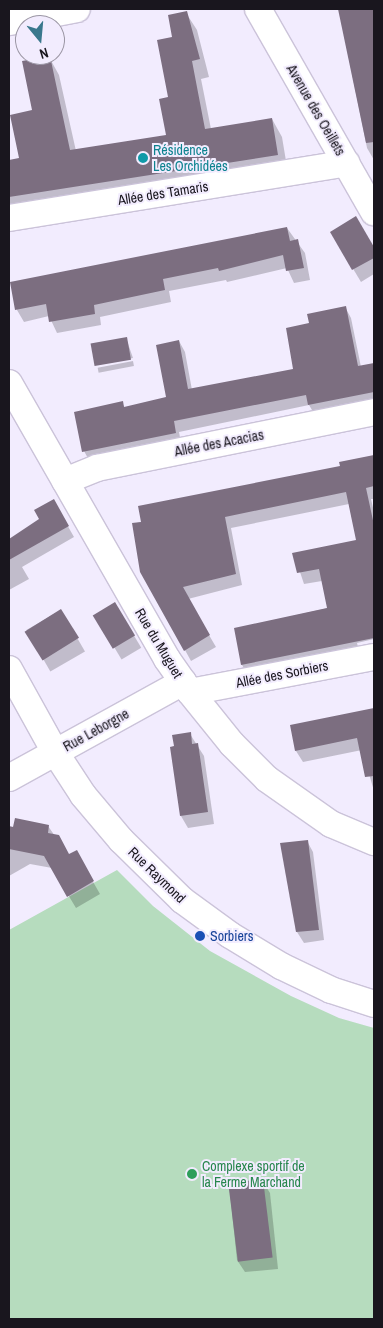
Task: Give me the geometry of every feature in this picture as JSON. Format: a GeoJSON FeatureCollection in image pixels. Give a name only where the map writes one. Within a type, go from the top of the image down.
{"type":"FeatureCollection","features":[{"type":"Feature","properties":{"kind":"street"},"geometry":{"type":"LineString","coordinates":[[9,22],[77,9]]}},
{"type":"Feature","properties":{"kind":"street","name":"Avenue des Oeillets"},"geometry":{"type":"LineString","coordinates":[[258,9],[374,212]]}},
{"type":"Feature","properties":{"kind":"street","name":"Allée des Tamaris"},"geometry":{"type":"LineString","coordinates":[[9,218],[347,163]]}},
{"type":"Feature","properties":{"kind":"street","name":"Rue du Muguet"},"geometry":{"type":"LineString","coordinates":[[9,383],[187,687],[242,755],[278,787],[331,824],[374,842]]}},
{"type":"Feature","properties":{"kind":"street","name":"Allée des Acacias"},"geometry":{"type":"LineString","coordinates":[[65,481],[96,468],[374,412]]}},
{"type":"Feature","properties":{"kind":"street","name":"Allée des Sorbiers"},"geometry":{"type":"LineString","coordinates":[[187,687],[374,657]]}},
{"type":"Feature","properties":{"kind":"street","name":"Rue Raymond"},"geometry":{"type":"LineString","coordinates":[[9,669],[55,752],[112,830],[196,910],[248,947],[299,976],[374,1004]]}},
{"type":"Feature","properties":{"kind":"street","name":"Rue Leborgne"},"geometry":{"type":"LineString","coordinates":[[9,778],[55,752],[187,687]]}},
{"type":"Feature","properties":{"kind":"green space","name":"Complexe sportif de la Ferme Marchand"},"geometry":{"type":"Polygon","coordinates":[[[117,870],[153,906],[210,951],[291,996],[339,1018],[374,1028],[374,1319],[9,1319],[9,930],[117,870]]]}},
{"type":"Feature","properties":{"kind":"building"},"geometry":{"type":"Polygon","coordinates":[[[338,9],[374,9],[374,142],[366,143],[338,9]]]}},
{"type":"Feature","properties":{"kind":"building"},"geometry":{"type":"Polygon","coordinates":[[[187,11],[200,59],[192,61],[205,129],[272,118],[278,155],[9,197],[9,160],[19,158],[10,115],[32,110],[23,65],[52,65],[70,150],[166,135],[159,99],[168,97],[157,40],[172,37],[168,15],[187,11]]]}},
{"type":"Feature","properties":{"kind":"building"},"geometry":{"type":"Polygon","coordinates":[[[356,216],[374,247],[374,258],[352,270],[330,232],[356,216]]]}},
{"type":"Feature","properties":{"kind":"building"},"geometry":{"type":"Polygon","coordinates":[[[287,227],[290,241],[298,239],[304,268],[286,271],[283,255],[219,271],[218,268],[163,279],[165,290],[94,305],[95,314],[49,322],[46,304],[15,310],[10,282],[287,227]]]}},
{"type":"Feature","properties":{"kind":"building"},"geometry":{"type":"Polygon","coordinates":[[[346,306],[358,366],[374,363],[374,392],[308,405],[306,395],[174,421],[176,433],[82,452],[74,412],[123,401],[124,407],[166,397],[156,345],[179,340],[188,389],[293,369],[286,328],[309,323],[307,314],[346,306]]]}},
{"type":"Feature","properties":{"kind":"building"},"geometry":{"type":"Polygon","coordinates":[[[127,337],[131,360],[95,366],[91,343],[127,337]]]}},
{"type":"Feature","properties":{"kind":"building"},"geometry":{"type":"Polygon","coordinates":[[[374,455],[374,486],[366,488],[374,525],[374,638],[241,665],[234,628],[327,608],[319,569],[297,573],[292,553],[356,540],[346,492],[225,517],[236,574],[183,587],[210,635],[184,651],[140,572],[132,523],[141,522],[138,506],[340,466],[339,462],[374,455]]]}},
{"type":"Feature","properties":{"kind":"building"},"geometry":{"type":"Polygon","coordinates":[[[54,499],[69,526],[9,560],[9,539],[39,519],[34,510],[54,499]]]}},
{"type":"Feature","properties":{"kind":"building"},"geometry":{"type":"Polygon","coordinates":[[[115,602],[135,635],[113,649],[93,615],[115,602]]]}},
{"type":"Feature","properties":{"kind":"building"},"geometry":{"type":"Polygon","coordinates":[[[61,609],[79,638],[43,661],[25,632],[61,609]]]}},
{"type":"Feature","properties":{"kind":"building"},"geometry":{"type":"Polygon","coordinates":[[[374,708],[374,776],[365,777],[357,738],[295,751],[290,725],[374,708]]]}},
{"type":"Feature","properties":{"kind":"building"},"geometry":{"type":"Polygon","coordinates":[[[191,732],[192,744],[198,743],[208,812],[180,816],[170,747],[174,746],[172,735],[191,732]]]}},
{"type":"Feature","properties":{"kind":"building"},"geometry":{"type":"Polygon","coordinates":[[[15,818],[49,825],[48,833],[59,835],[69,854],[77,850],[94,881],[67,897],[44,856],[9,849],[9,826],[13,827],[15,818]]]}},
{"type":"Feature","properties":{"kind":"building"},"geometry":{"type":"Polygon","coordinates":[[[308,840],[319,930],[296,932],[280,843],[308,840]]]}},
{"type":"Feature","properties":{"kind":"building"},"geometry":{"type":"Polygon","coordinates":[[[263,1179],[273,1257],[238,1262],[228,1183],[263,1179]]]}},
{"type":"Feature","properties":{"kind":"place","name":"Résidence Les Orchidées"},"geometry":{"type":"Point","coordinates":[143,158]}},
{"type":"Feature","properties":{"kind":"place","name":"Sorbiers"},"geometry":{"type":"Point","coordinates":[200,936]}},
{"type":"Feature","properties":{"kind":"place","name":"Complexe sportif de la Ferme Marchand"},"geometry":{"type":"Point","coordinates":[192,1174]}}]}
